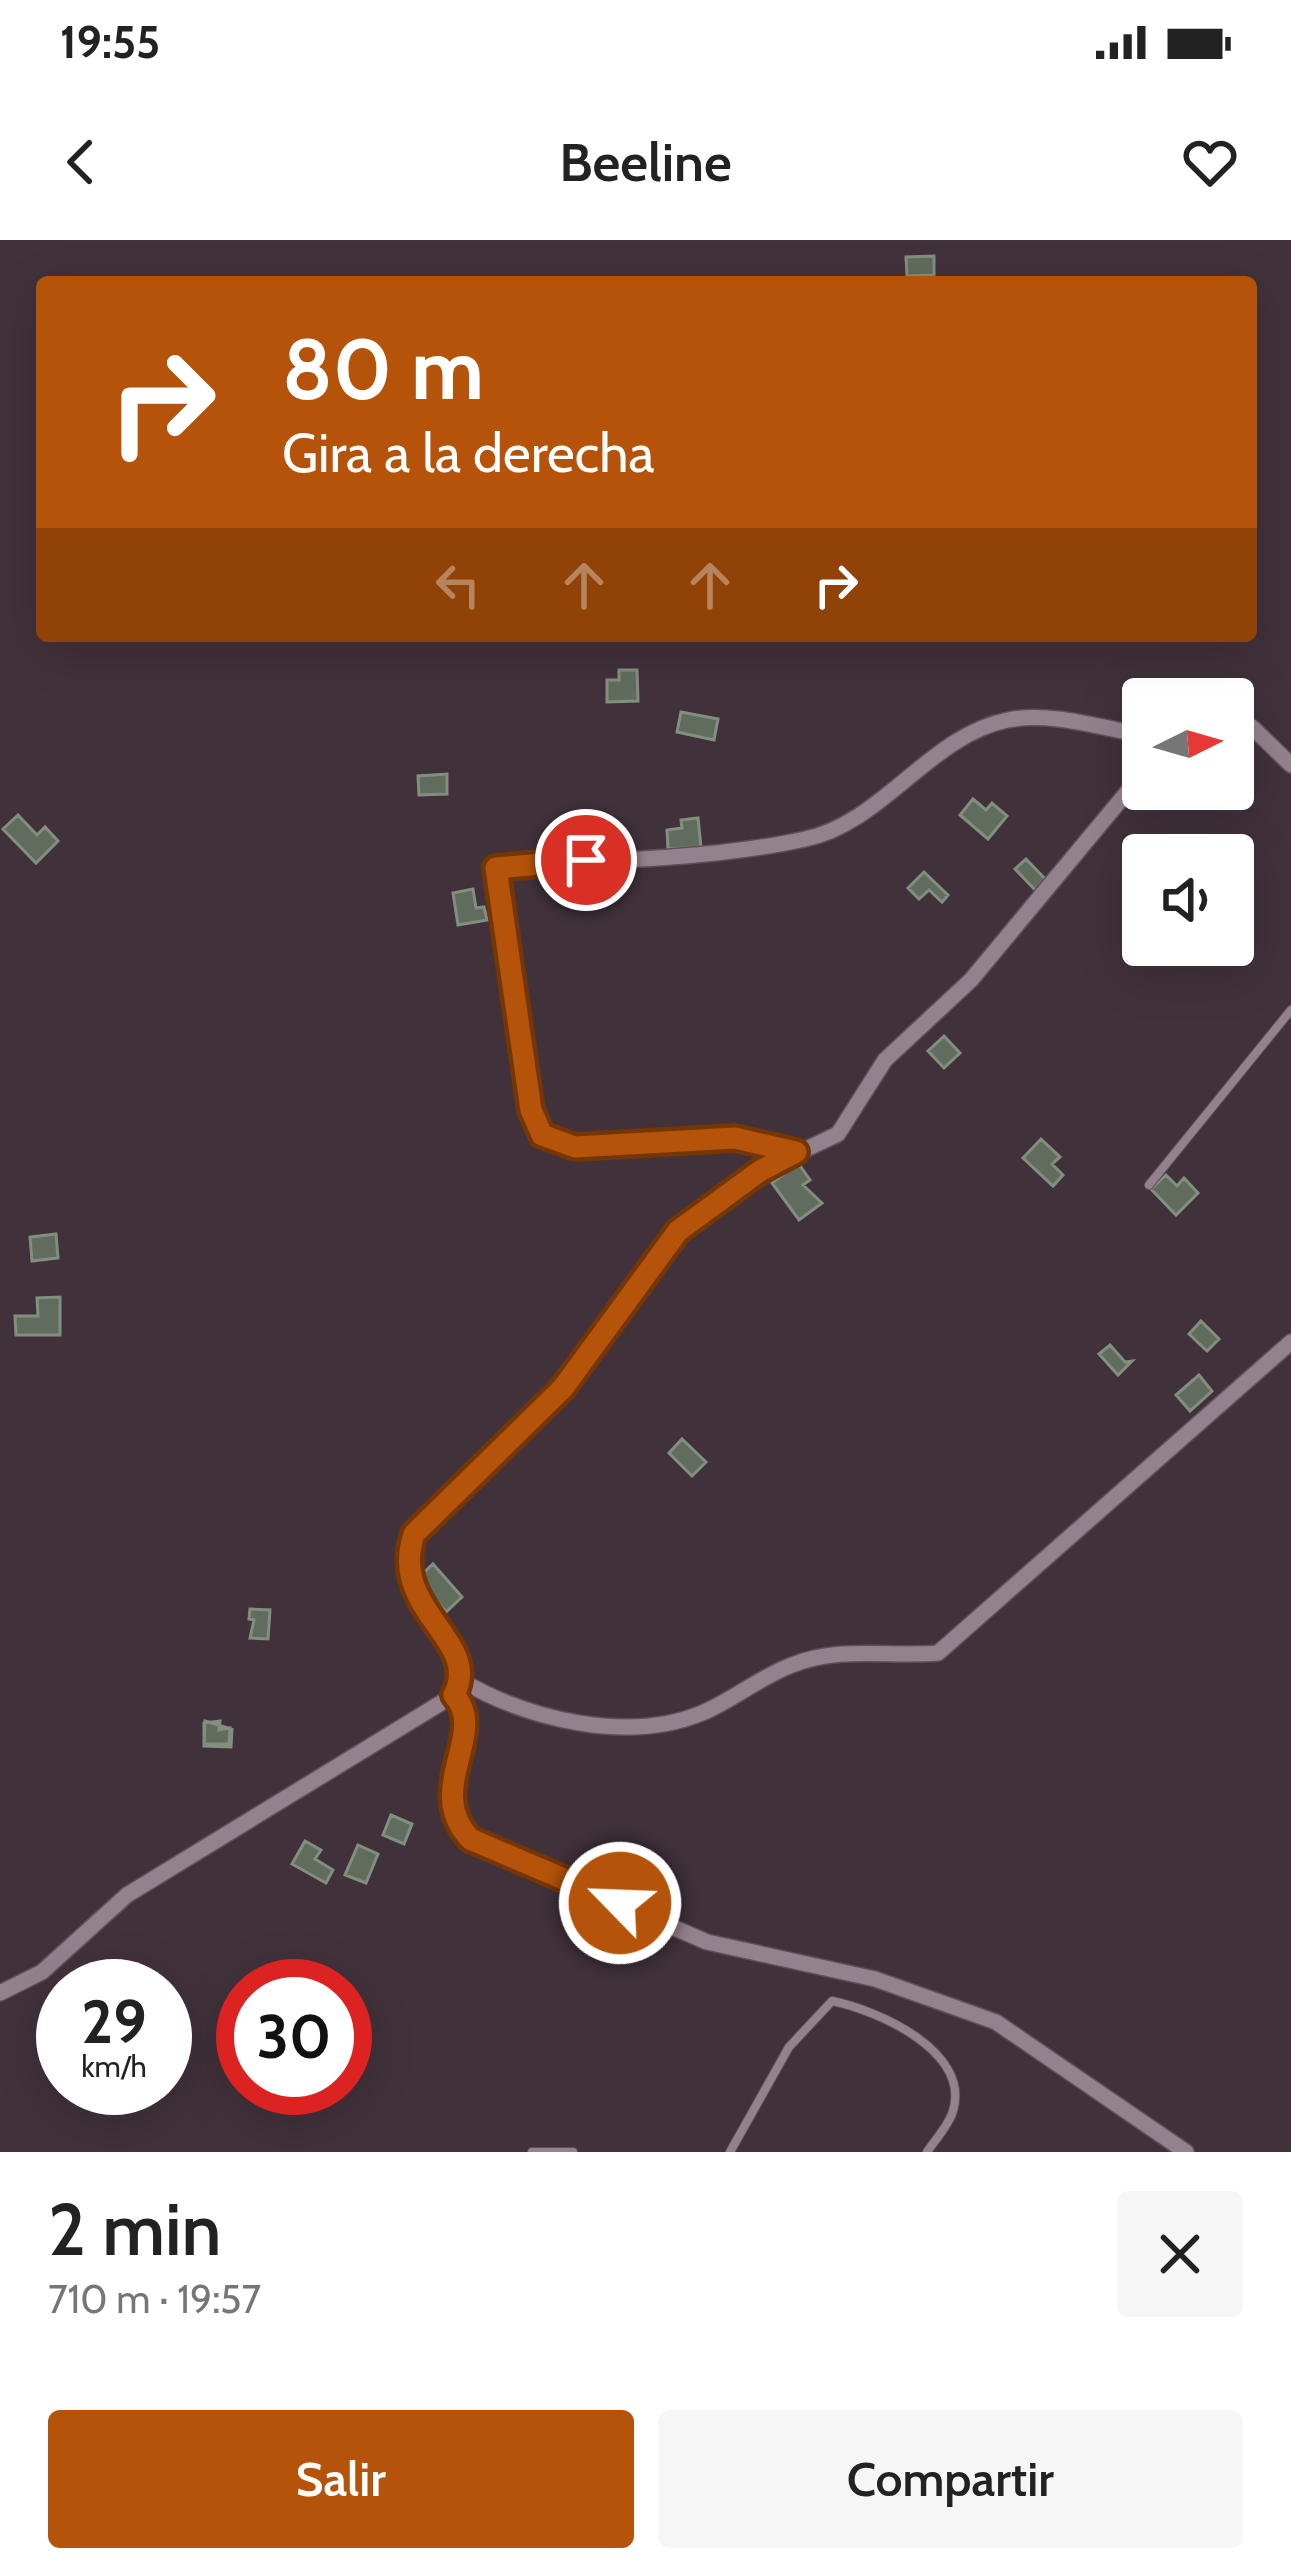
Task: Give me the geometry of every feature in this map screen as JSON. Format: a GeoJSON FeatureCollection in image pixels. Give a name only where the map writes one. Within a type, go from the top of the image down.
{"type":"FeatureCollection","features":[{"type":"Feature","properties":{"kind":"street"},"geometry":{"type":"LineString","coordinates":[[796,1152],[735,1138],[575,1147],[542,1135],[531,1110],[496,868],[809,839],[856,815],[973,731],[1036,717],[1122,731]]}},
{"type":"Feature","properties":{"kind":"street"},"geometry":{"type":"LineString","coordinates":[[1254,729],[1291,765]]}},
{"type":"Feature","properties":{"kind":"street"},"geometry":{"type":"LineString","coordinates":[[1122,798],[971,980],[886,1060],[838,1134],[760,1171],[678,1231],[563,1388],[414,1534],[406,1557],[409,1584],[457,1654],[466,1722],[449,1792],[454,1822],[470,1839],[706,1942],[875,1979],[996,2022],[1186,2152]]}},
{"type":"Feature","properties":{"kind":"street"},"geometry":{"type":"LineString","coordinates":[[458,1688],[504,1705],[590,1724],[643,1725],[699,1714],[793,1664],[855,1652],[938,1653],[1291,1342]]}},
{"type":"Feature","properties":{"kind":"street"},"geometry":{"type":"LineString","coordinates":[[0,1993],[41,1972],[127,1895],[458,1688]]}},
{"type":"Feature","properties":{"kind":"lane"},"geometry":{"type":"LineString","coordinates":[[1149,1185],[1291,1010]]}},
{"type":"Feature","properties":{"kind":"lane"},"geometry":{"type":"LineString","coordinates":[[730,2152],[789,2047],[832,2001],[875,2009],[926,2045],[950,2071],[954,2110],[928,2152]]}},
{"type":"Feature","properties":{"kind":"lane"},"geometry":{"type":"LineString","coordinates":[[532,2152],[573,2152]]}},
{"type":"Feature","properties":{"kind":"building"},"geometry":{"type":"Polygon","coordinates":[[[934,256],[934,275],[907,276],[906,257],[934,256]]]}},
{"type":"Feature","properties":{"kind":"building"},"geometry":{"type":"Polygon","coordinates":[[[619,670],[637,670],[638,701],[607,702],[607,680],[619,680],[619,670]]]}},
{"type":"Feature","properties":{"kind":"building"},"geometry":{"type":"Polygon","coordinates":[[[681,712],[718,719],[714,740],[677,732],[681,712]]]}},
{"type":"Feature","properties":{"kind":"building"},"geometry":{"type":"Polygon","coordinates":[[[447,774],[447,794],[419,795],[418,776],[447,774]]]}},
{"type":"Feature","properties":{"kind":"building"},"geometry":{"type":"Polygon","coordinates":[[[973,799],[986,810],[992,803],[1007,816],[988,839],[960,815],[973,799]]]}},
{"type":"Feature","properties":{"kind":"building"},"geometry":{"type":"Polygon","coordinates":[[[18,815],[37,835],[45,827],[58,841],[36,863],[3,829],[18,815]]]}},
{"type":"Feature","properties":{"kind":"building"},"geometry":{"type":"Polygon","coordinates":[[[698,818],[701,847],[668,849],[667,830],[682,828],[681,820],[698,818]]]}},
{"type":"Feature","properties":{"kind":"building"},"geometry":{"type":"Polygon","coordinates":[[[1026,859],[1049,883],[1038,893],[1015,869],[1026,859]]]}},
{"type":"Feature","properties":{"kind":"building"},"geometry":{"type":"Polygon","coordinates":[[[924,872],[948,895],[942,902],[929,890],[919,899],[908,888],[924,872]]]}},
{"type":"Feature","properties":{"kind":"building"},"geometry":{"type":"Polygon","coordinates":[[[473,889],[476,908],[484,907],[487,920],[458,925],[453,893],[473,889]]]}},
{"type":"Feature","properties":{"kind":"building"},"geometry":{"type":"Polygon","coordinates":[[[944,1036],[960,1053],[944,1068],[928,1051],[944,1036]]]}},
{"type":"Feature","properties":{"kind":"building"},"geometry":{"type":"Polygon","coordinates":[[[1041,1139],[1060,1157],[1052,1164],[1063,1175],[1053,1186],[1023,1158],[1041,1139]]]}},
{"type":"Feature","properties":{"kind":"building"},"geometry":{"type":"Polygon","coordinates":[[[798,1163],[810,1180],[803,1185],[822,1203],[799,1220],[772,1183],[798,1163]]]}},
{"type":"Feature","properties":{"kind":"building"},"geometry":{"type":"Polygon","coordinates":[[[1166,1175],[1177,1186],[1184,1178],[1198,1193],[1176,1215],[1151,1189],[1166,1175]]]}},
{"type":"Feature","properties":{"kind":"building"},"geometry":{"type":"Polygon","coordinates":[[[56,1234],[58,1258],[32,1261],[30,1237],[56,1234]]]}},
{"type":"Feature","properties":{"kind":"building"},"geometry":{"type":"Polygon","coordinates":[[[60,1297],[60,1335],[16,1335],[15,1316],[38,1316],[37,1298],[60,1297]]]}},
{"type":"Feature","properties":{"kind":"building"},"geometry":{"type":"Polygon","coordinates":[[[1201,1321],[1219,1339],[1207,1351],[1189,1334],[1201,1321]]]}},
{"type":"Feature","properties":{"kind":"building"},"geometry":{"type":"Polygon","coordinates":[[[1110,1345],[1125,1362],[1132,1361],[1118,1375],[1099,1354],[1110,1345]]]}},
{"type":"Feature","properties":{"kind":"building"},"geometry":{"type":"Polygon","coordinates":[[[1199,1375],[1212,1391],[1190,1411],[1176,1395],[1199,1375]]]}},
{"type":"Feature","properties":{"kind":"building"},"geometry":{"type":"Polygon","coordinates":[[[682,1439],[706,1462],[692,1476],[669,1453],[682,1439]]]}},
{"type":"Feature","properties":{"kind":"building"},"geometry":{"type":"Polygon","coordinates":[[[433,1564],[462,1597],[446,1612],[417,1579],[433,1564]]]}},
{"type":"Feature","properties":{"kind":"building"},"geometry":{"type":"Polygon","coordinates":[[[250,1609],[270,1610],[268,1639],[250,1638],[254,1620],[249,1619],[250,1609]]]}},
{"type":"Feature","properties":{"kind":"building"},"geometry":{"type":"Polygon","coordinates":[[[205,1721],[232,1729],[231,1747],[204,1746],[205,1721]]]}},
{"type":"Feature","properties":{"kind":"building"},"geometry":{"type":"Polygon","coordinates":[[[220,1721],[219,1730],[230,1728],[229,1744],[204,1744],[204,1723],[220,1721]]]}},
{"type":"Feature","properties":{"kind":"building"},"geometry":{"type":"Polygon","coordinates":[[[391,1815],[412,1824],[404,1844],[383,1835],[391,1815]]]}},
{"type":"Feature","properties":{"kind":"building"},"geometry":{"type":"Polygon","coordinates":[[[305,1841],[321,1850],[315,1859],[333,1870],[326,1883],[292,1864],[305,1841]]]}},
{"type":"Feature","properties":{"kind":"building"},"geometry":{"type":"Polygon","coordinates":[[[358,1845],[378,1854],[366,1883],[345,1875],[358,1845]]]}},
{"type":"Feature","properties":{"kind":"route"},"geometry":{"type":"LineString","coordinates":[[586,860],[496,868],[531,1110],[542,1135],[575,1147],[735,1138],[796,1152],[760,1171],[678,1231],[563,1388],[494,1462],[414,1534],[406,1557],[409,1584],[457,1654],[462,1681],[454,1695],[463,1705],[466,1722],[449,1792],[454,1822],[470,1839],[620,1903]]}}]}
